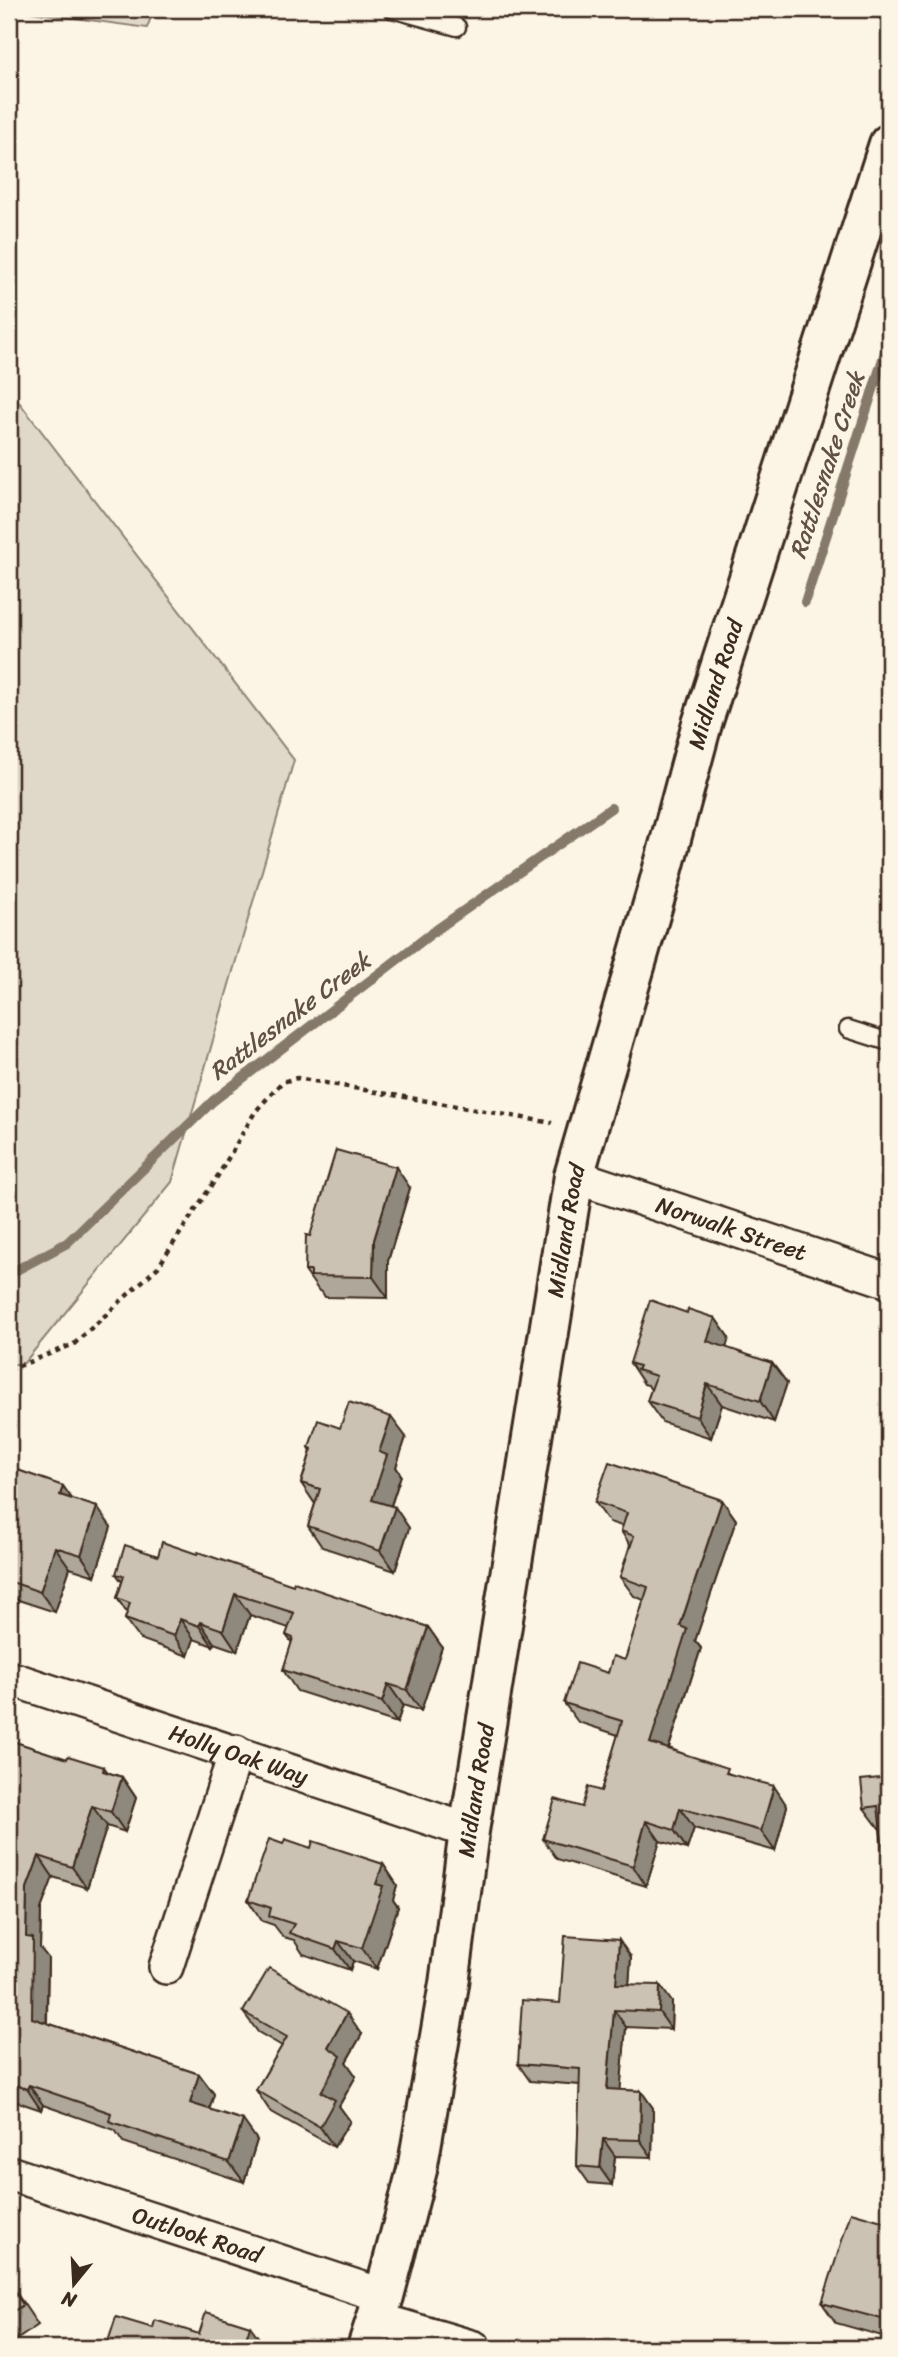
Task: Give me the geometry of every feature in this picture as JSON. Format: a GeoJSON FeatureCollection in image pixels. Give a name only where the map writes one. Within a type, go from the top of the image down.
{"type":"FeatureCollection","features":[{"type":"Feature","properties":{"kind":"main road","name":"Midland Road"},"geometry":{"type":"LineString","coordinates":[[376,2321],[417,2170],[449,1984],[469,1831],[574,1176],[701,727],[889,144]]}},
{"type":"Feature","properties":{"kind":"street","name":"Norwalk Street"},"geometry":{"type":"LineString","coordinates":[[574,1176],[889,1281]]}},
{"type":"Feature","properties":{"kind":"street","name":"Holly Oak Way"},"geometry":{"type":"LineString","coordinates":[[9,1678],[469,1831]]}},
{"type":"Feature","properties":{"kind":"street"},"geometry":{"type":"LineString","coordinates":[[166,1967],[236,1752]]}},
{"type":"Feature","properties":{"kind":"street","name":"Outlook Road"},"geometry":{"type":"LineString","coordinates":[[9,2173],[376,2321],[474,2348]]}},
{"type":"Feature","properties":{"kind":"lane"},"geometry":{"type":"LineString","coordinates":[[392,9],[457,27]]}},
{"type":"Feature","properties":{"kind":"lane"},"geometry":{"type":"LineString","coordinates":[[848,1029],[889,1042]]}},
{"type":"Feature","properties":{"kind":"path"},"geometry":{"type":"LineString","coordinates":[[9,1370],[74,1344],[158,1267],[219,1174],[255,1112],[282,1082],[297,1078],[545,1121],[587,1133]]}},
{"type":"Feature","properties":{"kind":"shaded area"},"geometry":{"type":"Polygon","coordinates":[[[9,9],[154,9],[147,28],[9,9]]]}},
{"type":"Feature","properties":{"kind":"shaded area"},"geometry":{"type":"Polygon","coordinates":[[[9,389],[294,760],[172,1182],[24,1363],[9,1365],[9,389]]]}},
{"type":"Feature","properties":{"kind":"building"},"geometry":{"type":"Polygon","coordinates":[[[336,1150],[396,1167],[374,1240],[373,1277],[311,1276],[311,1271],[305,1271],[306,1235],[310,1236],[336,1150]]]}},
{"type":"Feature","properties":{"kind":"building"},"geometry":{"type":"Polygon","coordinates":[[[650,1300],[687,1313],[688,1309],[715,1318],[707,1341],[772,1363],[760,1401],[707,1384],[697,1417],[647,1401],[656,1376],[637,1370],[639,1366],[630,1363],[650,1300]]]}},
{"type":"Feature","properties":{"kind":"building"},"geometry":{"type":"Polygon","coordinates":[[[349,1402],[391,1417],[379,1452],[387,1455],[372,1500],[395,1507],[380,1551],[308,1526],[320,1489],[301,1483],[312,1449],[309,1447],[318,1420],[340,1428],[349,1402]]]}},
{"type":"Feature","properties":{"kind":"building"},"geometry":{"type":"Polygon","coordinates":[[[609,1462],[722,1500],[680,1626],[687,1629],[650,1743],[728,1768],[726,1773],[774,1786],[761,1831],[680,1808],[674,1830],[646,1821],[633,1866],[543,1839],[555,1799],[582,1807],[588,1787],[601,1791],[622,1721],[564,1703],[577,1663],[608,1673],[613,1656],[625,1660],[648,1587],[620,1577],[634,1536],[621,1531],[627,1513],[595,1502],[609,1462]]]}},
{"type":"Feature","properties":{"kind":"building"},"geometry":{"type":"Polygon","coordinates":[[[9,1467],[63,1486],[60,1495],[97,1507],[81,1555],[55,1547],[40,1592],[9,1581],[9,1467]]]}},
{"type":"Feature","properties":{"kind":"building"},"geometry":{"type":"Polygon","coordinates":[[[162,1542],[428,1627],[407,1690],[388,1684],[382,1702],[283,1670],[293,1638],[286,1635],[294,1613],[235,1594],[223,1630],[180,1619],[174,1636],[125,1619],[130,1603],[117,1598],[124,1576],[116,1574],[125,1545],[158,1556],[162,1542]]]}},
{"type":"Feature","properties":{"kind":"building"},"geometry":{"type":"Polygon","coordinates":[[[9,1740],[67,1759],[68,1756],[104,1767],[103,1771],[122,1777],[111,1812],[92,1806],[72,1867],[39,1856],[27,1888],[26,1937],[33,1938],[32,2018],[199,2074],[190,2103],[243,2120],[229,2162],[109,2121],[111,2113],[29,2085],[27,2089],[9,2083],[9,1740]]]}},
{"type":"Feature","properties":{"kind":"building"},"geometry":{"type":"Polygon","coordinates":[[[889,1777],[889,1859],[884,1860],[878,1806],[864,1808],[861,1780],[889,1777]]]}},
{"type":"Feature","properties":{"kind":"building"},"geometry":{"type":"Polygon","coordinates":[[[269,1839],[283,1844],[285,1839],[311,1848],[313,1841],[383,1864],[376,1884],[383,1886],[362,1948],[338,1941],[335,1949],[289,1933],[294,1924],[269,1916],[271,1908],[248,1900],[269,1839]]]}},
{"type":"Feature","properties":{"kind":"building"},"geometry":{"type":"Polygon","coordinates":[[[565,1936],[619,1940],[616,1984],[660,1985],[659,2012],[614,2010],[607,2089],[641,2091],[640,2140],[603,2139],[600,2168],[577,2166],[580,2069],[518,2064],[522,2000],[560,2003],[565,1936]]]}},
{"type":"Feature","properties":{"kind":"building"},"geometry":{"type":"Polygon","coordinates":[[[269,1968],[347,2013],[328,2047],[341,2056],[321,2092],[335,2100],[320,2127],[256,2090],[287,2037],[243,2012],[269,1968]]]}},
{"type":"Feature","properties":{"kind":"building"},"geometry":{"type":"Polygon","coordinates":[[[851,2212],[889,2223],[889,2321],[822,2303],[851,2212]]]}},
{"type":"Feature","properties":{"kind":"building"},"geometry":{"type":"Polygon","coordinates":[[[9,2283],[23,2305],[9,2314],[9,2283]]]}},
{"type":"Feature","properties":{"kind":"building"},"geometry":{"type":"Polygon","coordinates":[[[206,2312],[250,2326],[243,2348],[106,2348],[116,2317],[153,2328],[155,2320],[199,2334],[206,2312]]]}},
{"type":"Feature","properties":{"kind":"waterway","name":"Rattlesnake Creek"},"geometry":{"type":"LineString","coordinates":[[805,602],[889,340]]}},
{"type":"Feature","properties":{"kind":"waterway","name":"Rattlesnake Creek"},"geometry":{"type":"LineString","coordinates":[[9,1274],[67,1243],[213,1101],[436,930],[611,808]]}}]}
